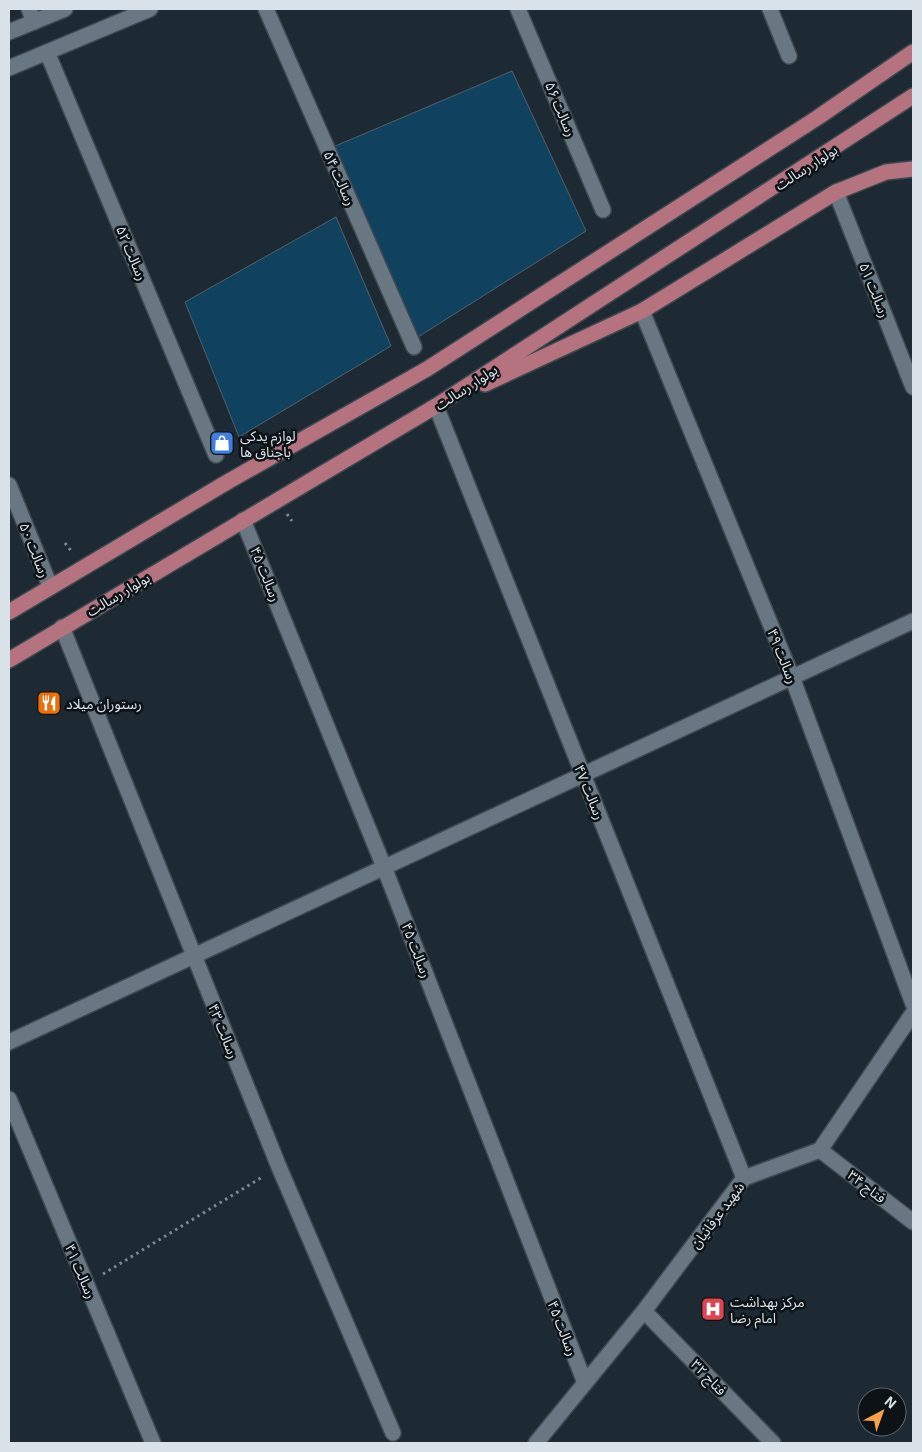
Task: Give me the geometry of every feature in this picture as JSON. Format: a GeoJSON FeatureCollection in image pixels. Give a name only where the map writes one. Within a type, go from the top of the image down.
{"type":"FeatureCollection","features":[{"type":"Feature","properties":{"kind":"main road"},"geometry":{"type":"LineString","coordinates":[[9,612],[229,481],[427,369],[817,118],[913,52]]}},
{"type":"Feature","properties":{"kind":"main road","name":"بولوار رسالت"},"geometry":{"type":"LineString","coordinates":[[9,660],[436,406],[913,96]]}},
{"type":"Feature","properties":{"kind":"main road"},"geometry":{"type":"LineString","coordinates":[[436,406],[642,311],[836,192],[886,172],[913,169]]}},
{"type":"Feature","properties":{"kind":"street"},"geometry":{"type":"LineString","coordinates":[[9,32],[32,15],[65,9]]}},
{"type":"Feature","properties":{"kind":"street"},"geometry":{"type":"LineString","coordinates":[[9,68],[150,9]]}},
{"type":"Feature","properties":{"kind":"street","name":"رسالت ۵۴"},"geometry":{"type":"LineString","coordinates":[[266,9],[414,347]]}},
{"type":"Feature","properties":{"kind":"street","name":"رسالت ۵۶"},"geometry":{"type":"LineString","coordinates":[[518,9],[603,210]]}},
{"type":"Feature","properties":{"kind":"street"},"geometry":{"type":"LineString","coordinates":[[770,9],[789,56]]}},
{"type":"Feature","properties":{"kind":"street","name":"رسالت ۵۲"},"geometry":{"type":"LineString","coordinates":[[47,52],[216,455]]}},
{"type":"Feature","properties":{"kind":"street","name":"رسالت ۵۱"},"geometry":{"type":"LineString","coordinates":[[836,192],[913,387]]}},
{"type":"Feature","properties":{"kind":"street","name":"رسالت ۴۹"},"geometry":{"type":"LineString","coordinates":[[642,311],[792,677],[913,1004]]}},
{"type":"Feature","properties":{"kind":"street","name":"رسالت ۴۷"},"geometry":{"type":"LineString","coordinates":[[436,406],[744,1178]]}},
{"type":"Feature","properties":{"kind":"street","name":"رسالت ۵۰"},"geometry":{"type":"LineString","coordinates":[[9,485],[50,586]]}},
{"type":"Feature","properties":{"kind":"street","name":"رسالت ۴۵"},"geometry":{"type":"LineString","coordinates":[[243,520],[384,867],[585,1383]]}},
{"type":"Feature","properties":{"kind":"street"},"geometry":{"type":"LineString","coordinates":[[9,1042],[913,621]]}},
{"type":"Feature","properties":{"kind":"street","name":"رسالت ۴۳"},"geometry":{"type":"LineString","coordinates":[[62,627],[280,1167],[393,1433]]}},
{"type":"Feature","properties":{"kind":"street"},"geometry":{"type":"LineString","coordinates":[[820,1150],[913,1013]]}},
{"type":"Feature","properties":{"kind":"street","name":"رسالت ۴۱"},"geometry":{"type":"LineString","coordinates":[[9,1099],[153,1443]]}},
{"type":"Feature","properties":{"kind":"street","name":"شهید عرفانیان"},"geometry":{"type":"LineString","coordinates":[[536,1443],[644,1311],[744,1178],[820,1150]]}},
{"type":"Feature","properties":{"kind":"street","name":"فتاح ۳۴"},"geometry":{"type":"LineString","coordinates":[[820,1150],[913,1222]]}},
{"type":"Feature","properties":{"kind":"street","name":"فتاح ۳۲"},"geometry":{"type":"LineString","coordinates":[[644,1311],[773,1443]]}},
{"type":"Feature","properties":{"kind":"path"},"geometry":{"type":"LineString","coordinates":[[86,1284],[280,1167]]}},
{"type":"Feature","properties":{"kind":"building"},"geometry":{"type":"Polygon","coordinates":[[[512,71],[586,231],[418,337],[333,147],[512,71]]]}},
{"type":"Feature","properties":{"kind":"building"},"geometry":{"type":"Polygon","coordinates":[[[336,217],[391,346],[239,437],[185,302],[336,217]]]}},
{"type":"Feature","properties":{"kind":"place","name":"لوازم یدکی باجناق ها"},"geometry":{"type":"Point","coordinates":[222,443]}},
{"type":"Feature","properties":{"kind":"place","name":"رستوران میلاد"},"geometry":{"type":"Point","coordinates":[49,703]}},
{"type":"Feature","properties":{"kind":"place","name":"مرکز بهداشت امام رضا"},"geometry":{"type":"Point","coordinates":[713,1309]}}]}
